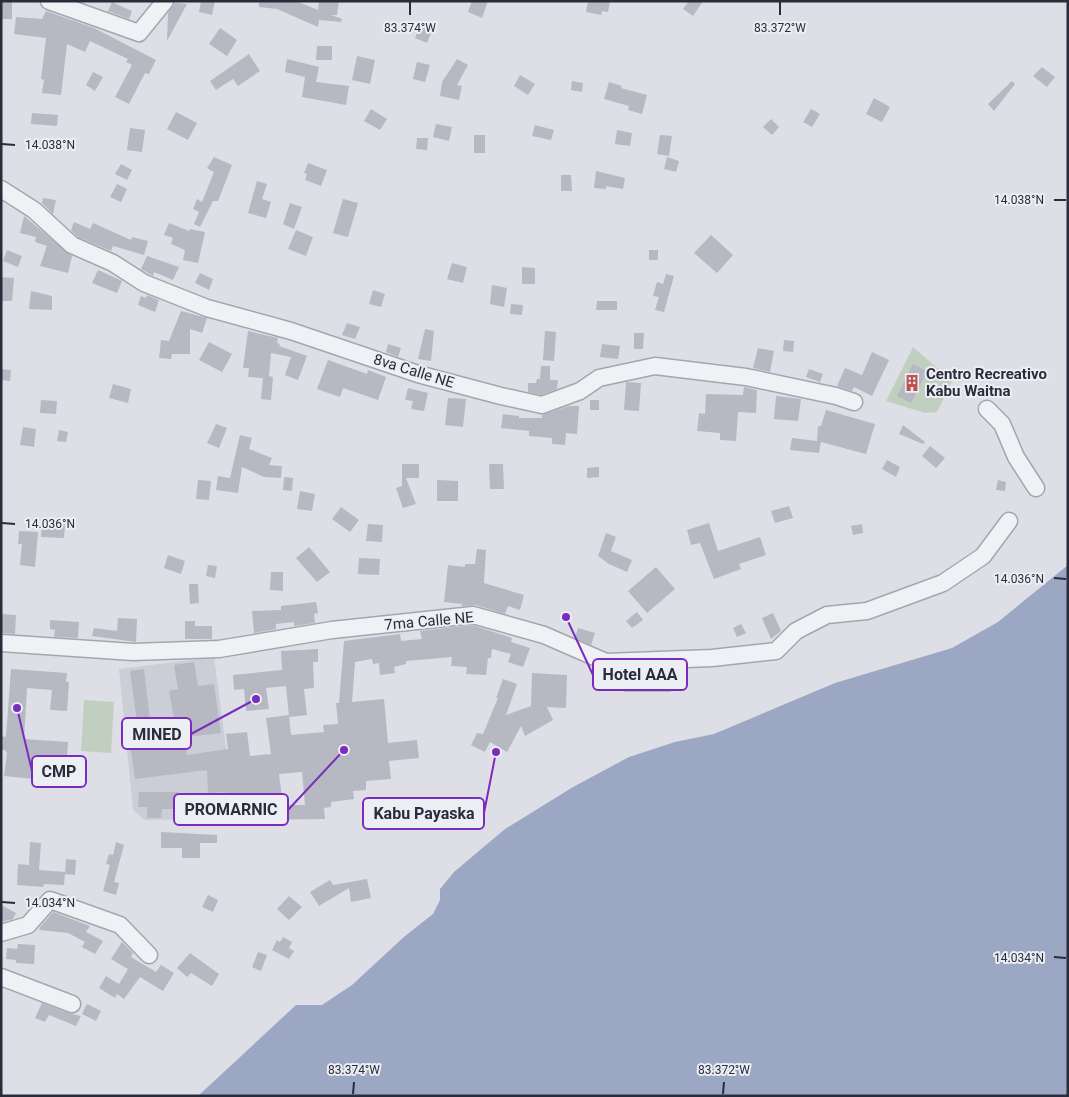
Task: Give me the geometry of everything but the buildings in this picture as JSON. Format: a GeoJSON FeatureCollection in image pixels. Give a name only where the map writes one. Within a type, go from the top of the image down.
{"type":"FeatureCollection","features":[{"type":"Feature","properties":{"kind":"street"},"geometry":{"type":"LineString","coordinates":[[49,1],[139,33],[165,1]]}},
{"type":"Feature","properties":{"kind":"street","name":"8va Calle NE"},"geometry":{"type":"LineString","coordinates":[[1,189],[34,210],[72,245],[114,263],[144,283],[207,308],[291,331],[418,374],[501,396],[542,405],[580,390],[599,378],[655,366],[746,377],[836,396],[854,402]]}},
{"type":"Feature","properties":{"kind":"street"},"geometry":{"type":"LineString","coordinates":[[987,409],[1002,424],[1016,457],[1036,488]]}},
{"type":"Feature","properties":{"kind":"street","name":"7ma Calle NE"},"geometry":{"type":"LineString","coordinates":[[1,643],[133,652],[219,649],[332,630],[474,615],[544,635],[606,662],[712,658],[776,651],[796,631],[827,614],[867,611],[943,583],[983,556],[1009,521]]}},
{"type":"Feature","properties":{"kind":"street"},"geometry":{"type":"LineString","coordinates":[[1,933],[28,925],[50,900],[120,925],[149,954]]}},
{"type":"Feature","properties":{"kind":"street"},"geometry":{"type":"LineString","coordinates":[[1,977],[72,1004]]}},
{"type":"Feature","properties":{"kind":"shaded area"},"geometry":{"type":"Polygon","coordinates":[[[214,657],[227,754],[242,796],[243,818],[145,820],[133,810],[119,669],[214,657]]]}},
{"type":"Feature","properties":{"kind":"green space"},"geometry":{"type":"Polygon","coordinates":[[[913,347],[952,381],[937,412],[925,413],[886,401],[913,347]]]}},
{"type":"Feature","properties":{"kind":"green space"},"geometry":{"type":"Polygon","coordinates":[[[84,700],[114,702],[111,753],[81,751],[84,700]]]}},
{"type":"Feature","properties":{"kind":"water"},"geometry":{"type":"Polygon","coordinates":[[[1068,565],[1068,1096],[198,1096],[296,1005],[322,1005],[352,985],[405,936],[433,914],[440,900],[440,889],[454,872],[505,829],[573,787],[629,757],[675,742],[714,734],[835,683],[952,648],[998,622],[1068,565]]]}},
{"type":"Feature","properties":{"kind":"place","name":"Centro Recreativo Kabu Waitna"},"geometry":{"type":"Point","coordinates":[912,383]}},
{"type":"Feature","properties":{"kind":"place","name":"Hotel AAA"},"geometry":{"type":"Point","coordinates":[566,617]}},
{"type":"Feature","properties":{"kind":"place","name":"MINED"},"geometry":{"type":"Point","coordinates":[256,699]}},
{"type":"Feature","properties":{"kind":"place","name":"CMP"},"geometry":{"type":"Point","coordinates":[17,708]}},
{"type":"Feature","properties":{"kind":"place","name":"PROMARNIC"},"geometry":{"type":"Point","coordinates":[344,750]}},
{"type":"Feature","properties":{"kind":"place","name":"Kabu Payaska"},"geometry":{"type":"Point","coordinates":[496,752]}}]}
